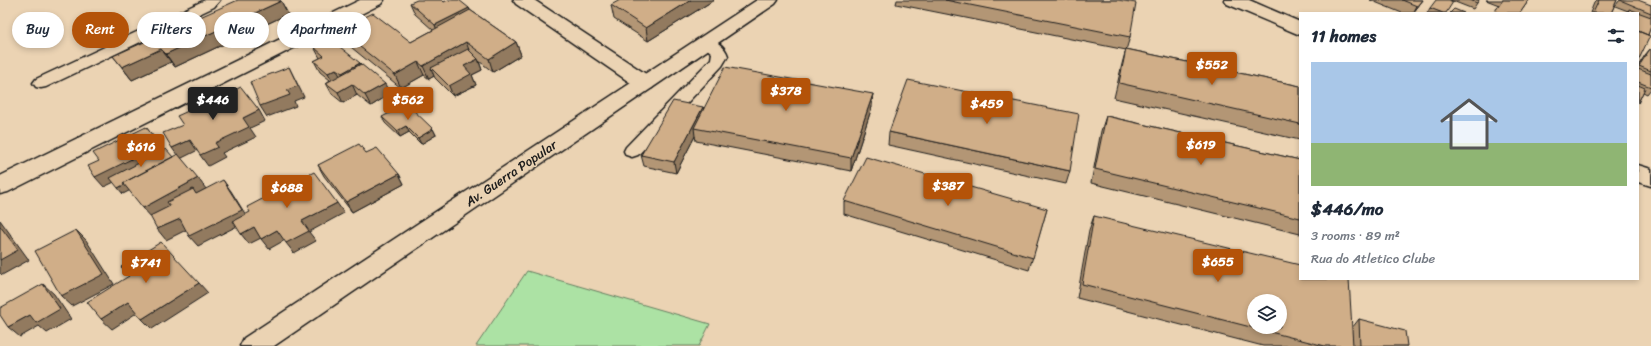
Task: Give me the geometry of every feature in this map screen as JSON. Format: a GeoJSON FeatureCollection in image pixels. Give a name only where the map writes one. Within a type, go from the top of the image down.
{"type":"FeatureCollection","features":[{"type":"Feature","properties":{"kind":"street"},"geometry":{"type":"LineString","coordinates":[[0,186],[375,0]]}},
{"type":"Feature","properties":{"kind":"street"},"geometry":{"type":"LineString","coordinates":[[522,0],[645,84]]}},
{"type":"Feature","properties":{"kind":"street","name":"Av. Guerra Popular"},"geometry":{"type":"LineString","coordinates":[[253,346],[769,0]]}},
{"type":"Feature","properties":{"kind":"street"},"geometry":{"type":"LineString","coordinates":[[1233,0],[1299,28]]}},
{"type":"Feature","properties":{"kind":"street"},"geometry":{"type":"LineString","coordinates":[[1639,173],[1651,178]]}},
{"type":"Feature","properties":{"kind":"lane"},"geometry":{"type":"LineString","coordinates":[[41,83],[209,4],[212,0]]}},
{"type":"Feature","properties":{"kind":"lane"},"geometry":{"type":"LineString","coordinates":[[632,151],[718,62],[720,56],[719,51],[706,42]]}},
{"type":"Feature","properties":{"kind":"green space"},"geometry":{"type":"Polygon","coordinates":[[[527,271],[710,324],[699,346],[476,346],[527,271]]]}},
{"type":"Feature","properties":{"kind":"building"},"geometry":{"type":"Polygon","coordinates":[[[238,0],[281,1],[257,12],[214,12],[214,32],[206,36],[206,14],[238,0]]]}},
{"type":"Feature","properties":{"kind":"building"},"geometry":{"type":"Polygon","coordinates":[[[417,0],[442,0],[444,2],[448,0],[459,0],[469,8],[435,25],[410,3],[417,0]]]}},
{"type":"Feature","properties":{"kind":"building"},"geometry":{"type":"Polygon","coordinates":[[[620,0],[691,0],[646,28],[611,5],[620,0]]]}},
{"type":"Feature","properties":{"kind":"building"},"geometry":{"type":"Polygon","coordinates":[[[945,0],[1118,0],[1136,3],[1130,37],[945,0]]]}},
{"type":"Feature","properties":{"kind":"building"},"geometry":{"type":"Polygon","coordinates":[[[1402,0],[1422,0],[1417,6],[1402,0]]]}},
{"type":"Feature","properties":{"kind":"building"},"geometry":{"type":"Polygon","coordinates":[[[1436,0],[1449,0],[1453,2],[1447,12],[1440,12],[1430,8],[1436,0]]]}},
{"type":"Feature","properties":{"kind":"building"},"geometry":{"type":"Polygon","coordinates":[[[1470,0],[1479,0],[1477,3],[1470,0]]]}},
{"type":"Feature","properties":{"kind":"building"},"geometry":{"type":"Polygon","coordinates":[[[1503,0],[1529,0],[1521,12],[1495,11],[1503,0]]]}},
{"type":"Feature","properties":{"kind":"building"},"geometry":{"type":"Polygon","coordinates":[[[1599,0],[1617,0],[1611,12],[1593,12],[1599,0]]]}},
{"type":"Feature","properties":{"kind":"building"},"geometry":{"type":"Polygon","coordinates":[[[1620,0],[1638,0],[1651,5],[1651,13],[1620,0]]]}},
{"type":"Feature","properties":{"kind":"building"},"geometry":{"type":"Polygon","coordinates":[[[1454,9],[1462,12],[1451,12],[1454,9]]]}},
{"type":"Feature","properties":{"kind":"building"},"geometry":{"type":"Polygon","coordinates":[[[1629,9],[1637,12],[1628,12],[1629,9]]]}},
{"type":"Feature","properties":{"kind":"building"},"geometry":{"type":"Polygon","coordinates":[[[470,10],[516,42],[489,59],[466,42],[423,66],[418,62],[395,75],[361,48],[371,48],[371,14],[373,13],[411,42],[470,10]]]}},
{"type":"Feature","properties":{"kind":"building"},"geometry":{"type":"Polygon","coordinates":[[[1639,13],[1651,17],[1651,26],[1648,35],[1639,31],[1639,13]]]}},
{"type":"Feature","properties":{"kind":"building"},"geometry":{"type":"Polygon","coordinates":[[[1639,31],[1650,36],[1639,59],[1639,31]]]}},
{"type":"Feature","properties":{"kind":"building"},"geometry":{"type":"Polygon","coordinates":[[[137,45],[137,48],[179,48],[166,54],[161,49],[122,67],[113,56],[137,45]]]}},
{"type":"Feature","properties":{"kind":"building"},"geometry":{"type":"Polygon","coordinates":[[[315,48],[341,48],[360,63],[342,73],[336,69],[328,73],[314,61],[324,56],[315,48]]]}},
{"type":"Feature","properties":{"kind":"building"},"geometry":{"type":"Polygon","coordinates":[[[468,49],[478,59],[464,66],[471,74],[449,86],[431,68],[468,49]]]}},
{"type":"Feature","properties":{"kind":"building"},"geometry":{"type":"Polygon","coordinates":[[[1126,49],[1299,86],[1299,124],[1119,83],[1126,49]]]}},
{"type":"Feature","properties":{"kind":"building"},"geometry":{"type":"Polygon","coordinates":[[[1650,49],[1651,50],[1651,71],[1639,66],[1650,49]]]}},
{"type":"Feature","properties":{"kind":"building"},"geometry":{"type":"Polygon","coordinates":[[[361,64],[385,84],[365,95],[352,84],[338,92],[326,83],[361,64]]]}},
{"type":"Feature","properties":{"kind":"building"},"geometry":{"type":"Polygon","coordinates":[[[289,67],[298,86],[287,90],[290,95],[260,106],[250,82],[289,67]]]}},
{"type":"Feature","properties":{"kind":"building"},"geometry":{"type":"Polygon","coordinates":[[[725,67],[873,94],[851,158],[694,128],[725,67]]]}},
{"type":"Feature","properties":{"kind":"building"},"geometry":{"type":"Polygon","coordinates":[[[1639,69],[1651,74],[1651,87],[1639,82],[1639,69]]]}},
{"type":"Feature","properties":{"kind":"building"},"geometry":{"type":"Polygon","coordinates":[[[908,80],[1079,114],[1070,171],[889,132],[908,80]]]}},
{"type":"Feature","properties":{"kind":"building"},"geometry":{"type":"Polygon","coordinates":[[[1639,85],[1645,88],[1639,101],[1639,85]]]}},
{"type":"Feature","properties":{"kind":"building"},"geometry":{"type":"Polygon","coordinates":[[[241,87],[259,110],[243,118],[249,127],[215,143],[218,147],[200,155],[190,140],[172,148],[163,133],[183,125],[177,116],[241,87]]]}},
{"type":"Feature","properties":{"kind":"building"},"geometry":{"type":"Polygon","coordinates":[[[673,101],[703,107],[674,162],[641,155],[673,101]]]}},
{"type":"Feature","properties":{"kind":"building"},"geometry":{"type":"Polygon","coordinates":[[[407,104],[433,129],[418,138],[406,126],[397,131],[382,117],[407,104]]]}},
{"type":"Feature","properties":{"kind":"building"},"geometry":{"type":"Polygon","coordinates":[[[1106,116],[1299,160],[1299,218],[1095,169],[1106,116]]]}},
{"type":"Feature","properties":{"kind":"building"},"geometry":{"type":"Polygon","coordinates":[[[146,127],[160,145],[95,177],[88,166],[99,161],[93,153],[146,127]]]}},
{"type":"Feature","properties":{"kind":"building"},"geometry":{"type":"Polygon","coordinates":[[[359,144],[366,153],[377,148],[399,174],[346,202],[318,165],[359,144]]]}},
{"type":"Feature","properties":{"kind":"building"},"geometry":{"type":"Polygon","coordinates":[[[166,149],[173,157],[123,183],[125,184],[118,188],[110,178],[166,149]]]}},
{"type":"Feature","properties":{"kind":"building"},"geometry":{"type":"Polygon","coordinates":[[[178,154],[198,178],[143,208],[123,183],[178,154]]]}},
{"type":"Feature","properties":{"kind":"building"},"geometry":{"type":"Polygon","coordinates":[[[866,157],[1047,209],[1033,258],[844,201],[866,157]]]}},
{"type":"Feature","properties":{"kind":"building"},"geometry":{"type":"Polygon","coordinates":[[[314,172],[337,203],[302,221],[309,231],[286,243],[277,230],[261,239],[254,227],[241,234],[233,221],[250,212],[247,207],[314,172]]]}},
{"type":"Feature","properties":{"kind":"building"},"geometry":{"type":"Polygon","coordinates":[[[223,180],[242,210],[189,236],[180,219],[157,229],[150,216],[170,206],[167,202],[193,189],[196,194],[223,180]]]}},
{"type":"Feature","properties":{"kind":"building"},"geometry":{"type":"Polygon","coordinates":[[[1094,216],[1299,265],[1299,280],[1349,280],[1353,346],[1325,346],[1278,334],[1287,334],[1287,294],[1247,294],[1247,326],[1082,284],[1094,216]]]}},
{"type":"Feature","properties":{"kind":"building"},"geometry":{"type":"Polygon","coordinates":[[[0,226],[18,250],[0,260],[0,226]]]}},
{"type":"Feature","properties":{"kind":"building"},"geometry":{"type":"Polygon","coordinates":[[[76,230],[104,274],[61,296],[35,251],[76,230]]]}},
{"type":"Feature","properties":{"kind":"building"},"geometry":{"type":"Polygon","coordinates":[[[161,242],[199,283],[142,319],[128,302],[101,319],[87,302],[129,276],[121,267],[161,242]]]}},
{"type":"Feature","properties":{"kind":"building"},"geometry":{"type":"Polygon","coordinates":[[[43,284],[60,309],[36,323],[30,315],[8,327],[0,315],[0,308],[43,284]]]}},
{"type":"Feature","properties":{"kind":"building"},"geometry":{"type":"Polygon","coordinates":[[[1359,319],[1405,331],[1407,346],[1360,346],[1359,319]]]}}]}
